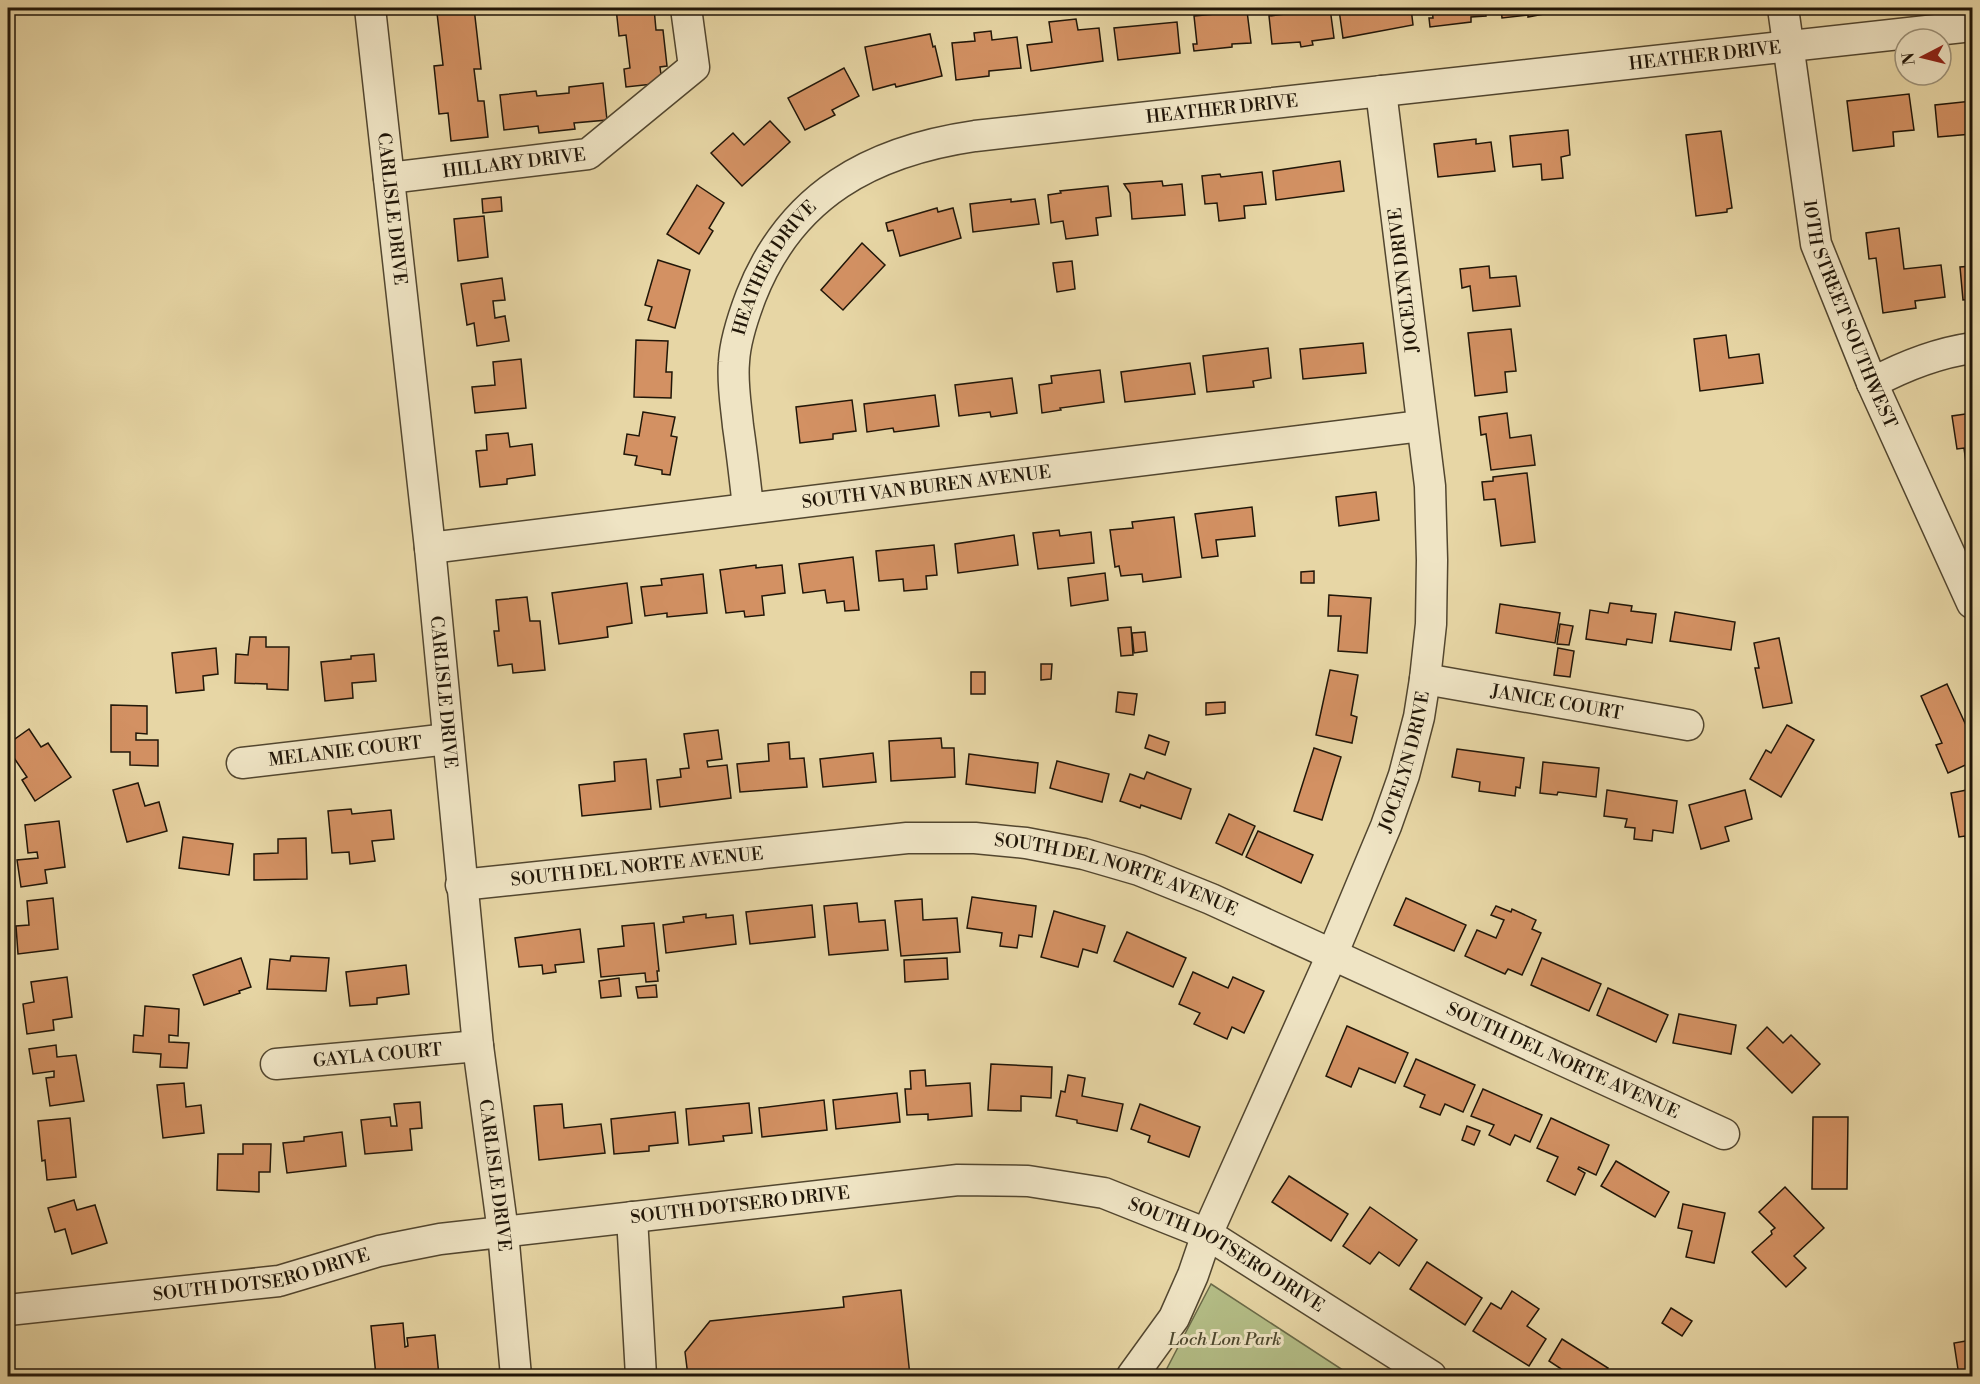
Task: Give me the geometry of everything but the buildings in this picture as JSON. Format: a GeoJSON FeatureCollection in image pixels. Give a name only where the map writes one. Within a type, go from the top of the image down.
{"type":"FeatureCollection","features":[{"type":"Feature","properties":{"kind":"street","name":"CARLISLE DRIVE"},"geometry":{"type":"LineString","coordinates":[[370,8],[430,548],[478,1046],[503,1232],[516,1377]]}},
{"type":"Feature","properties":{"kind":"street","name":"HILLARY DRIVE"},"geometry":{"type":"LineString","coordinates":[[389,178],[588,154],[694,67],[686,8]]}},
{"type":"Feature","properties":{"kind":"street","name":"10TH STREET SOUTHWEST"},"geometry":{"type":"LineString","coordinates":[[1784,8],[1816,243],[1872,383],[1972,603]]}},
{"type":"Feature","properties":{"kind":"street","name":"HEATHER DRIVE"},"geometry":{"type":"LineString","coordinates":[[748,507],[733,363],[744,314],[758,277],[774,249],[790,228],[816,201],[837,184],[869,166],[908,150],[938,142],[1972,26]]}},
{"type":"Feature","properties":{"kind":"street","name":"JOCELYN DRIVE"},"geometry":{"type":"LineString","coordinates":[[1132,1377],[1174,1318],[1193,1275],[1207,1234],[1332,955],[1386,826],[1404,775],[1419,717],[1431,624],[1430,486],[1381,91]]}},
{"type":"Feature","properties":{"kind":"street"},"geometry":{"type":"LineString","coordinates":[[1872,383],[1895,371],[1937,355],[1972,348]]}},
{"type":"Feature","properties":{"kind":"street","name":"SOUTH VAN BUREN AVENUE"},"geometry":{"type":"LineString","coordinates":[[430,548],[748,507],[1421,426]]}},
{"type":"Feature","properties":{"kind":"street","name":"JANICE COURT"},"geometry":{"type":"LineString","coordinates":[[1425,680],[1688,725]]}},
{"type":"Feature","properties":{"kind":"street","name":"MELANIE COURT"},"geometry":{"type":"LineString","coordinates":[[242,762],[448,739]]}},
{"type":"Feature","properties":{"kind":"street","name":"SOUTH DEL NORTE AVENUE"},"geometry":{"type":"LineString","coordinates":[[461,885],[907,838],[975,838],[1026,843],[1084,854],[1139,870],[1211,899],[1724,1134]]}},
{"type":"Feature","properties":{"kind":"street","name":"GAYLA COURT"},"geometry":{"type":"LineString","coordinates":[[276,1064],[478,1046]]}},
{"type":"Feature","properties":{"kind":"street","name":"SOUTH DOTSERO DRIVE"},"geometry":{"type":"LineString","coordinates":[[8,1302],[279,1281],[379,1251],[440,1239],[958,1180],[1028,1181],[1104,1193],[1207,1234],[1431,1377]]}},
{"type":"Feature","properties":{"kind":"street"},"geometry":{"type":"LineString","coordinates":[[632,1217],[641,1377]]}},
{"type":"Feature","properties":{"kind":"green space","name":"Loch Lon Park"},"geometry":{"type":"Polygon","coordinates":[[[1211,1284],[1352,1376],[1163,1376],[1211,1284]]]}}]}
